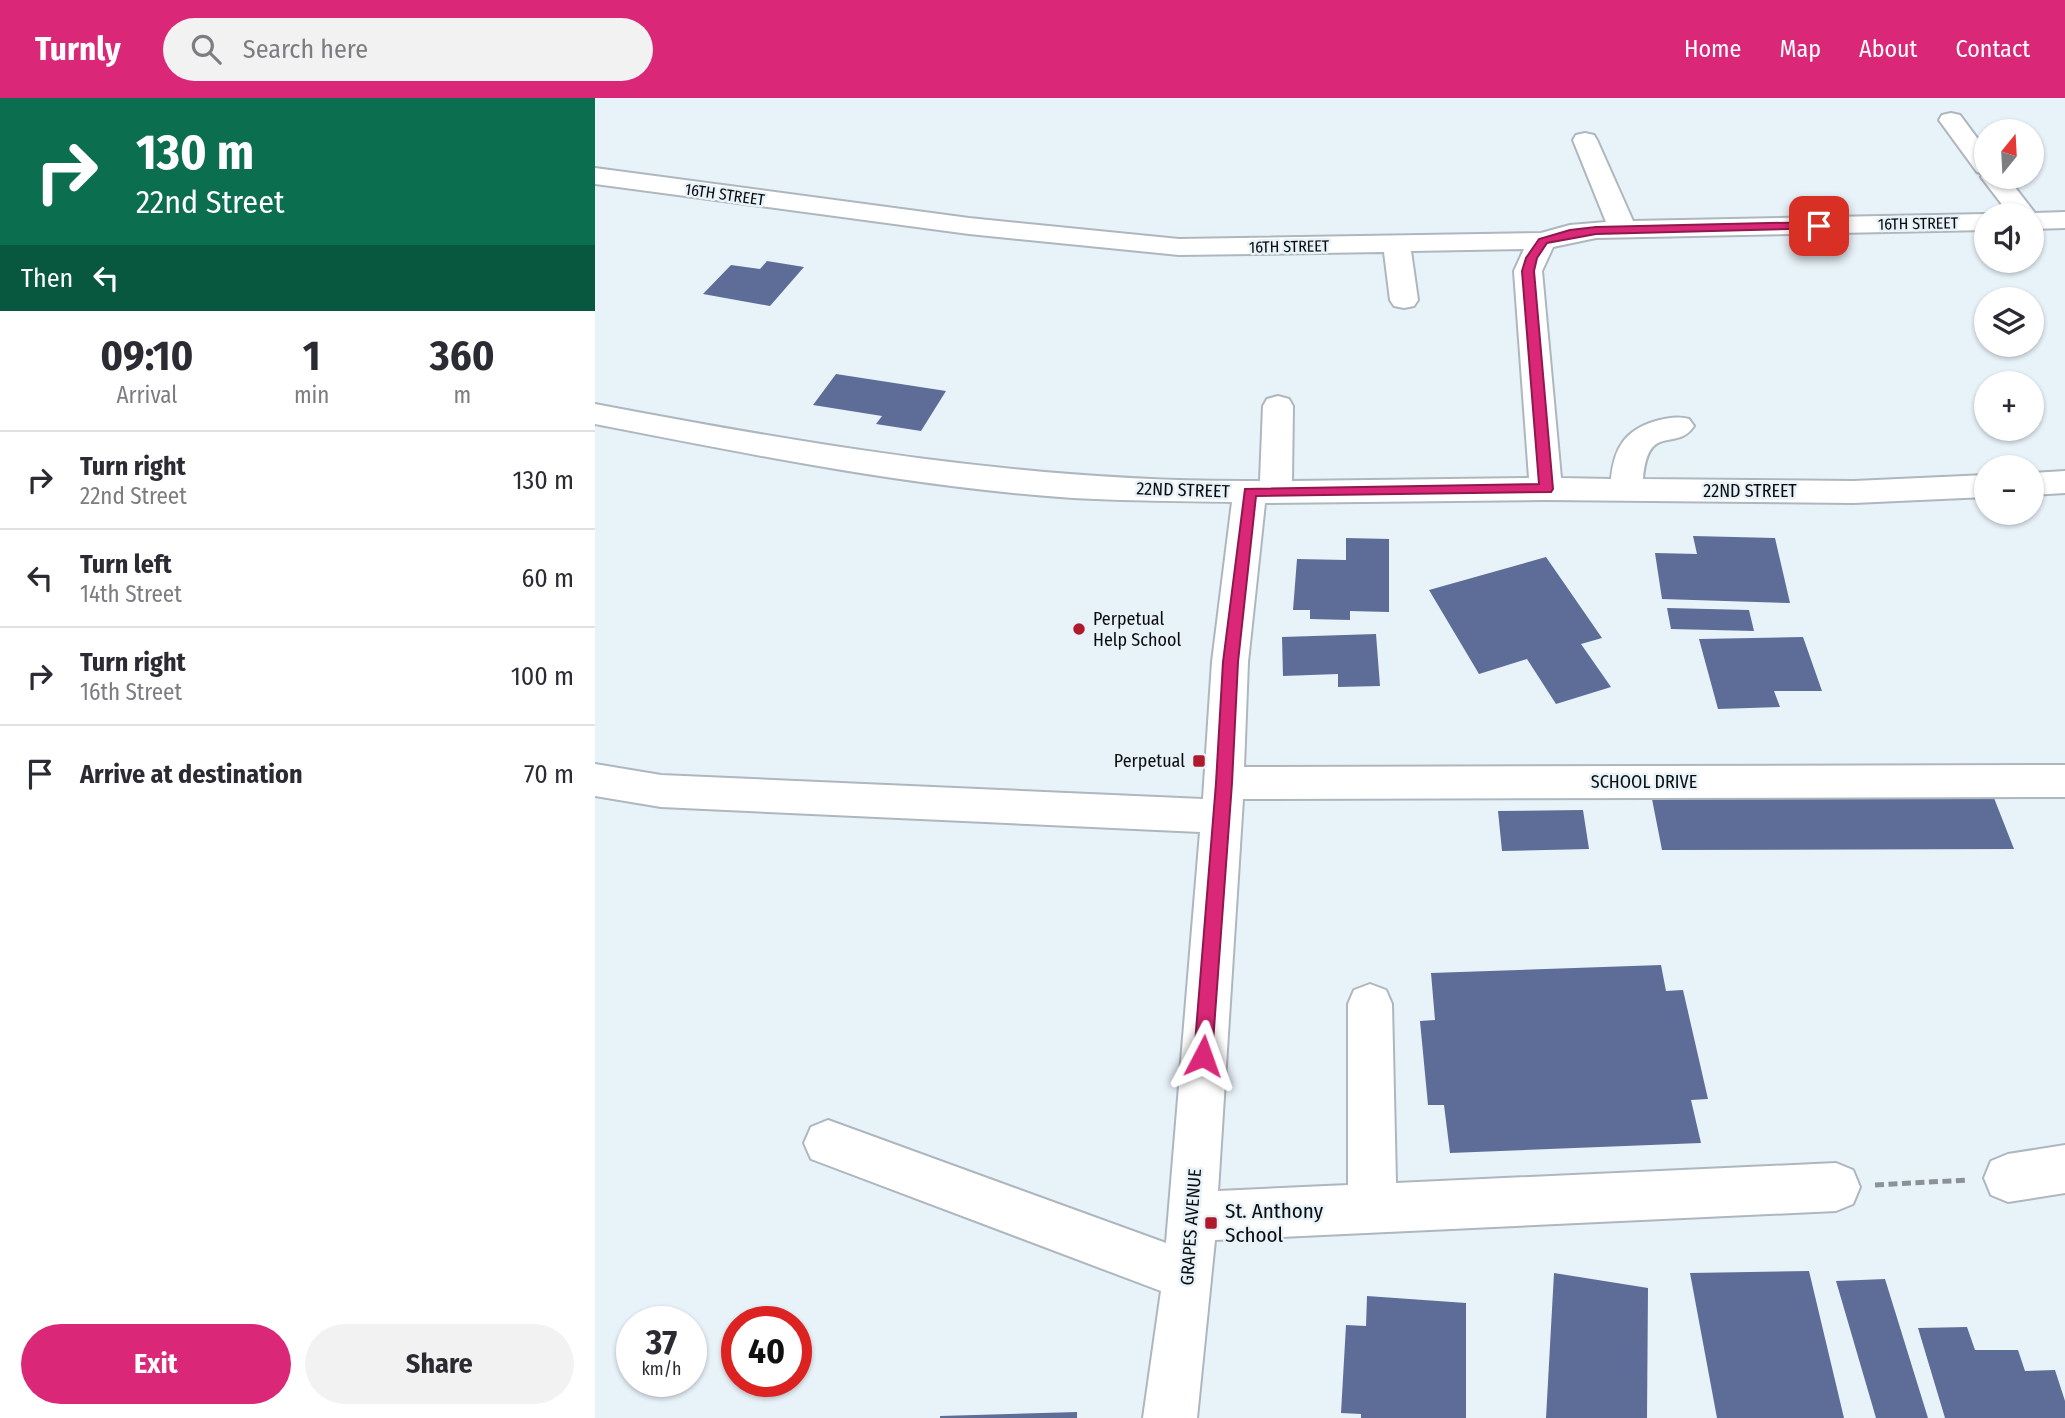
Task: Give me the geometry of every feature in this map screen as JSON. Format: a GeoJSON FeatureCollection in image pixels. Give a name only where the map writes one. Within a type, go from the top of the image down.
{"type":"FeatureCollection","features":[{"type":"Feature","properties":{"kind":"street"},"geometry":{"type":"LineString","coordinates":[[1951,120],[1974,151]]}},
{"type":"Feature","properties":{"kind":"street"},"geometry":{"type":"LineString","coordinates":[[1585,140],[1623,230]]}},
{"type":"Feature","properties":{"kind":"street"},"geometry":{"type":"LineString","coordinates":[[1567,160],[1596,230]]}},
{"type":"Feature","properties":{"kind":"street","name":"16TH STREET"},"geometry":{"type":"LineString","coordinates":[[595,176],[969,226],[1179,247],[1543,241],[1570,233],[1596,230],[1974,222]]}},
{"type":"Feature","properties":{"kind":"street"},"geometry":{"type":"LineString","coordinates":[[2003,189],[2014,203]]}},
{"type":"Feature","properties":{"kind":"street"},"geometry":{"type":"LineString","coordinates":[[2044,221],[2065,220]]}},
{"type":"Feature","properties":{"kind":"street"},"geometry":{"type":"LineString","coordinates":[[1543,241],[1532,258],[1528,271],[1546,489]]}},
{"type":"Feature","properties":{"kind":"street"},"geometry":{"type":"LineString","coordinates":[[1397,244],[1405,300]]}},
{"type":"Feature","properties":{"kind":"street","name":"GRAPES AVENUE"},"geometry":{"type":"LineString","coordinates":[[1170,1418],[1188,1276],[1230,662],[1278,406]]}},
{"type":"Feature","properties":{"kind":"street","name":"22ND STREET"},"geometry":{"type":"LineString","coordinates":[[595,414],[793,452],[963,476],[1073,486],[1263,492],[1546,489],[1854,492],[1974,487]]}},
{"type":"Feature","properties":{"kind":"street"},"geometry":{"type":"LineString","coordinates":[[1626,491],[1629,454],[1633,446],[1649,435],[1678,426]]}},
{"type":"Feature","properties":{"kind":"street"},"geometry":{"type":"LineString","coordinates":[[2044,483],[2065,482]]}},
{"type":"Feature","properties":{"kind":"street","name":"SCHOOL DRIVE"},"geometry":{"type":"LineString","coordinates":[[595,780],[625,788],[661,791],[1222,800],[2065,780]]}},
{"type":"Feature","properties":{"kind":"street"},"geometry":{"type":"LineString","coordinates":[[1370,1004],[1372,1208]]}},
{"type":"Feature","properties":{"kind":"street"},"geometry":{"type":"LineString","coordinates":[[828,1143],[1188,1276]]}},
{"type":"Feature","properties":{"kind":"street"},"geometry":{"type":"LineString","coordinates":[[2008,1178],[2065,1169]]}},
{"type":"Feature","properties":{"kind":"street"},"geometry":{"type":"LineString","coordinates":[[1192,1217],[1836,1187]]}},
{"type":"Feature","properties":{"kind":"path"},"geometry":{"type":"LineString","coordinates":[[1836,1187],[2008,1178]]}},
{"type":"Feature","properties":{"kind":"building"},"geometry":{"type":"Polygon","coordinates":[[[767,261],[804,267],[770,306],[703,294],[731,265],[760,269],[767,261]]]}},
{"type":"Feature","properties":{"kind":"building"},"geometry":{"type":"Polygon","coordinates":[[[836,374],[946,391],[921,431],[876,424],[882,416],[813,405],[836,374]]]}},
{"type":"Feature","properties":{"kind":"building"},"geometry":{"type":"Polygon","coordinates":[[[1693,536],[1775,538],[1790,603],[1662,599],[1655,553],[1697,554],[1693,536]]]}},
{"type":"Feature","properties":{"kind":"building"},"geometry":{"type":"Polygon","coordinates":[[[1346,538],[1389,539],[1389,612],[1350,611],[1350,620],[1310,619],[1310,610],[1293,610],[1297,559],[1346,560],[1346,538]]]}},
{"type":"Feature","properties":{"kind":"building"},"geometry":{"type":"Polygon","coordinates":[[[1546,557],[1602,638],[1581,644],[1611,687],[1556,704],[1527,659],[1479,674],[1429,590],[1546,557]]]}},
{"type":"Feature","properties":{"kind":"building"},"geometry":{"type":"Polygon","coordinates":[[[1667,608],[1749,610],[1754,631],[1671,629],[1667,608]]]}},
{"type":"Feature","properties":{"kind":"building"},"geometry":{"type":"Polygon","coordinates":[[[1376,634],[1380,686],[1338,687],[1338,674],[1283,676],[1282,637],[1376,634]]]}},
{"type":"Feature","properties":{"kind":"building"},"geometry":{"type":"Polygon","coordinates":[[[1803,637],[1822,691],[1774,691],[1780,707],[1718,709],[1699,639],[1803,637]]]}},
{"type":"Feature","properties":{"kind":"building"},"geometry":{"type":"Polygon","coordinates":[[[1994,798],[2014,849],[1662,850],[1652,799],[1994,798]]]}},
{"type":"Feature","properties":{"kind":"building"},"geometry":{"type":"Polygon","coordinates":[[[1583,810],[1589,849],[1502,851],[1498,811],[1583,810]]]}},
{"type":"Feature","properties":{"kind":"building"},"geometry":{"type":"Polygon","coordinates":[[[1661,965],[1666,991],[1683,990],[1708,1099],[1691,1100],[1701,1143],[1450,1153],[1444,1105],[1428,1105],[1420,1021],[1435,1020],[1431,973],[1661,965]]]}},
{"type":"Feature","properties":{"kind":"building"},"geometry":{"type":"Polygon","coordinates":[[[1809,1271],[1844,1418],[1717,1418],[1690,1273],[1809,1271]]]}},
{"type":"Feature","properties":{"kind":"building"},"geometry":{"type":"Polygon","coordinates":[[[1554,1273],[1648,1288],[1647,1418],[1546,1418],[1554,1273]]]}},
{"type":"Feature","properties":{"kind":"building"},"geometry":{"type":"Polygon","coordinates":[[[1885,1279],[1928,1418],[1876,1418],[1836,1281],[1885,1279]]]}},
{"type":"Feature","properties":{"kind":"building"},"geometry":{"type":"Polygon","coordinates":[[[1367,1296],[1466,1303],[1466,1418],[1361,1418],[1361,1414],[1341,1413],[1346,1325],[1366,1326],[1367,1296]]]}},
{"type":"Feature","properties":{"kind":"building"},"geometry":{"type":"Polygon","coordinates":[[[1967,1327],[1975,1350],[2018,1350],[2025,1371],[2055,1370],[2065,1401],[2065,1418],[1945,1418],[1918,1328],[1967,1327]]]}},
{"type":"Feature","properties":{"kind":"building"},"geometry":{"type":"Polygon","coordinates":[[[1077,1412],[1077,1418],[940,1418],[940,1416],[1077,1412]]]}},
{"type":"Feature","properties":{"kind":"place","name":"Perpetual Help School"},"geometry":{"type":"Point","coordinates":[1079,629]}},
{"type":"Feature","properties":{"kind":"place","name":"Perpetual"},"geometry":{"type":"Point","coordinates":[1199,761]}},
{"type":"Feature","properties":{"kind":"place","name":"St. Anthony School"},"geometry":{"type":"Point","coordinates":[1211,1223]}},
{"type":"Feature","properties":{"kind":"route"},"geometry":{"type":"LineString","coordinates":[[1203,1056],[1224,783],[1230,662],[1250,492],[1546,489],[1528,271],[1532,258],[1543,241],[1570,233],[1596,230],[1819,226]]}}]}
